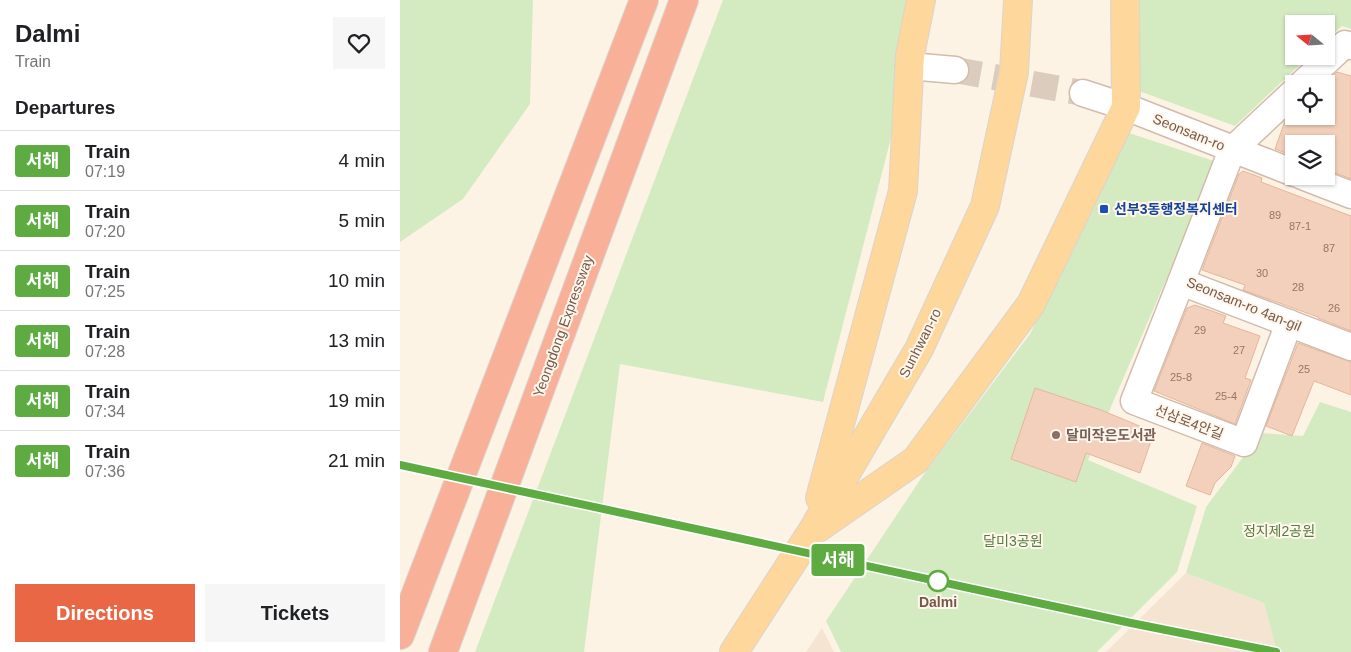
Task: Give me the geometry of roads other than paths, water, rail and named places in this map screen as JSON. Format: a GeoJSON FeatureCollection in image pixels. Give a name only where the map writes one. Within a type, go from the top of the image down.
{"type":"FeatureCollection","features":[{"type":"Feature","properties":{"kind":"highway"},"geometry":{"type":"LineString","coordinates":[[400,635],[644,0]]}},
{"type":"Feature","properties":{"kind":"highway","name":"Yeongdong Expressway"},"geometry":{"type":"LineString","coordinates":[[443,652],[684,0]]}},
{"type":"Feature","properties":{"kind":"main road"},"geometry":{"type":"LineString","coordinates":[[811,533],[903,191],[910,55],[921,0]]}},
{"type":"Feature","properties":{"kind":"main road","name":"Sunhwan-ro"},"geometry":{"type":"LineString","coordinates":[[734,652],[811,533],[919,349],[985,206],[1014,72],[1018,0]]}},
{"type":"Feature","properties":{"kind":"main road"},"geometry":{"type":"LineString","coordinates":[[811,533],[916,460],[1031,304],[1126,107],[1125,0]]}},
{"type":"Feature","properties":{"kind":"street"},"geometry":{"type":"LineString","coordinates":[[1312,75],[1345,44],[1351,46]]}},
{"type":"Feature","properties":{"kind":"street"},"geometry":{"type":"LineString","coordinates":[[909,66],[956,70]]}},
{"type":"Feature","properties":{"kind":"street","name":"Seonsam-ro"},"geometry":{"type":"LineString","coordinates":[[1083,93],[1126,107],[1285,170]]}},
{"type":"Feature","properties":{"kind":"street"},"geometry":{"type":"LineString","coordinates":[[1232,150],[1285,100]]}},
{"type":"Feature","properties":{"kind":"street","name":"Seonsam-ro 4an-gil"},"geometry":{"type":"LineString","coordinates":[[1232,150],[1181,282],[1351,347]]}},
{"type":"Feature","properties":{"kind":"street"},"geometry":{"type":"LineString","coordinates":[[1325,185],[1351,195]]}},
{"type":"Feature","properties":{"kind":"street","name":"선삼로4안길"},"geometry":{"type":"LineString","coordinates":[[1181,282],[1134,401],[1143,405],[1244,443],[1289,323]]}},
{"type":"Feature","properties":{"kind":"tunnel"},"geometry":{"type":"LineString","coordinates":[[955,70],[1083,93]]}},
{"type":"Feature","properties":{"kind":"train","name":"서해"},"geometry":{"type":"LineString","coordinates":[[400,465],[1131,623],[1276,652]]}},
{"type":"Feature","properties":{"kind":"place","name":"선부3동행정복지센터"},"geometry":{"type":"Point","coordinates":[1104,209]}},
{"type":"Feature","properties":{"kind":"place","name":"달미작은도서관"},"geometry":{"type":"Point","coordinates":[1056,435]}},
{"type":"Feature","properties":{"kind":"place","name":"Dalmi"},"geometry":{"type":"Point","coordinates":[938,581]}},
{"type":"Feature","properties":{"kind":"park label","name":"정지제2공원"},"geometry":{"type":"Point","coordinates":[1279,531]}},
{"type":"Feature","properties":{"kind":"park label","name":"달미3공원"},"geometry":{"type":"Point","coordinates":[1013,541]}}]}
